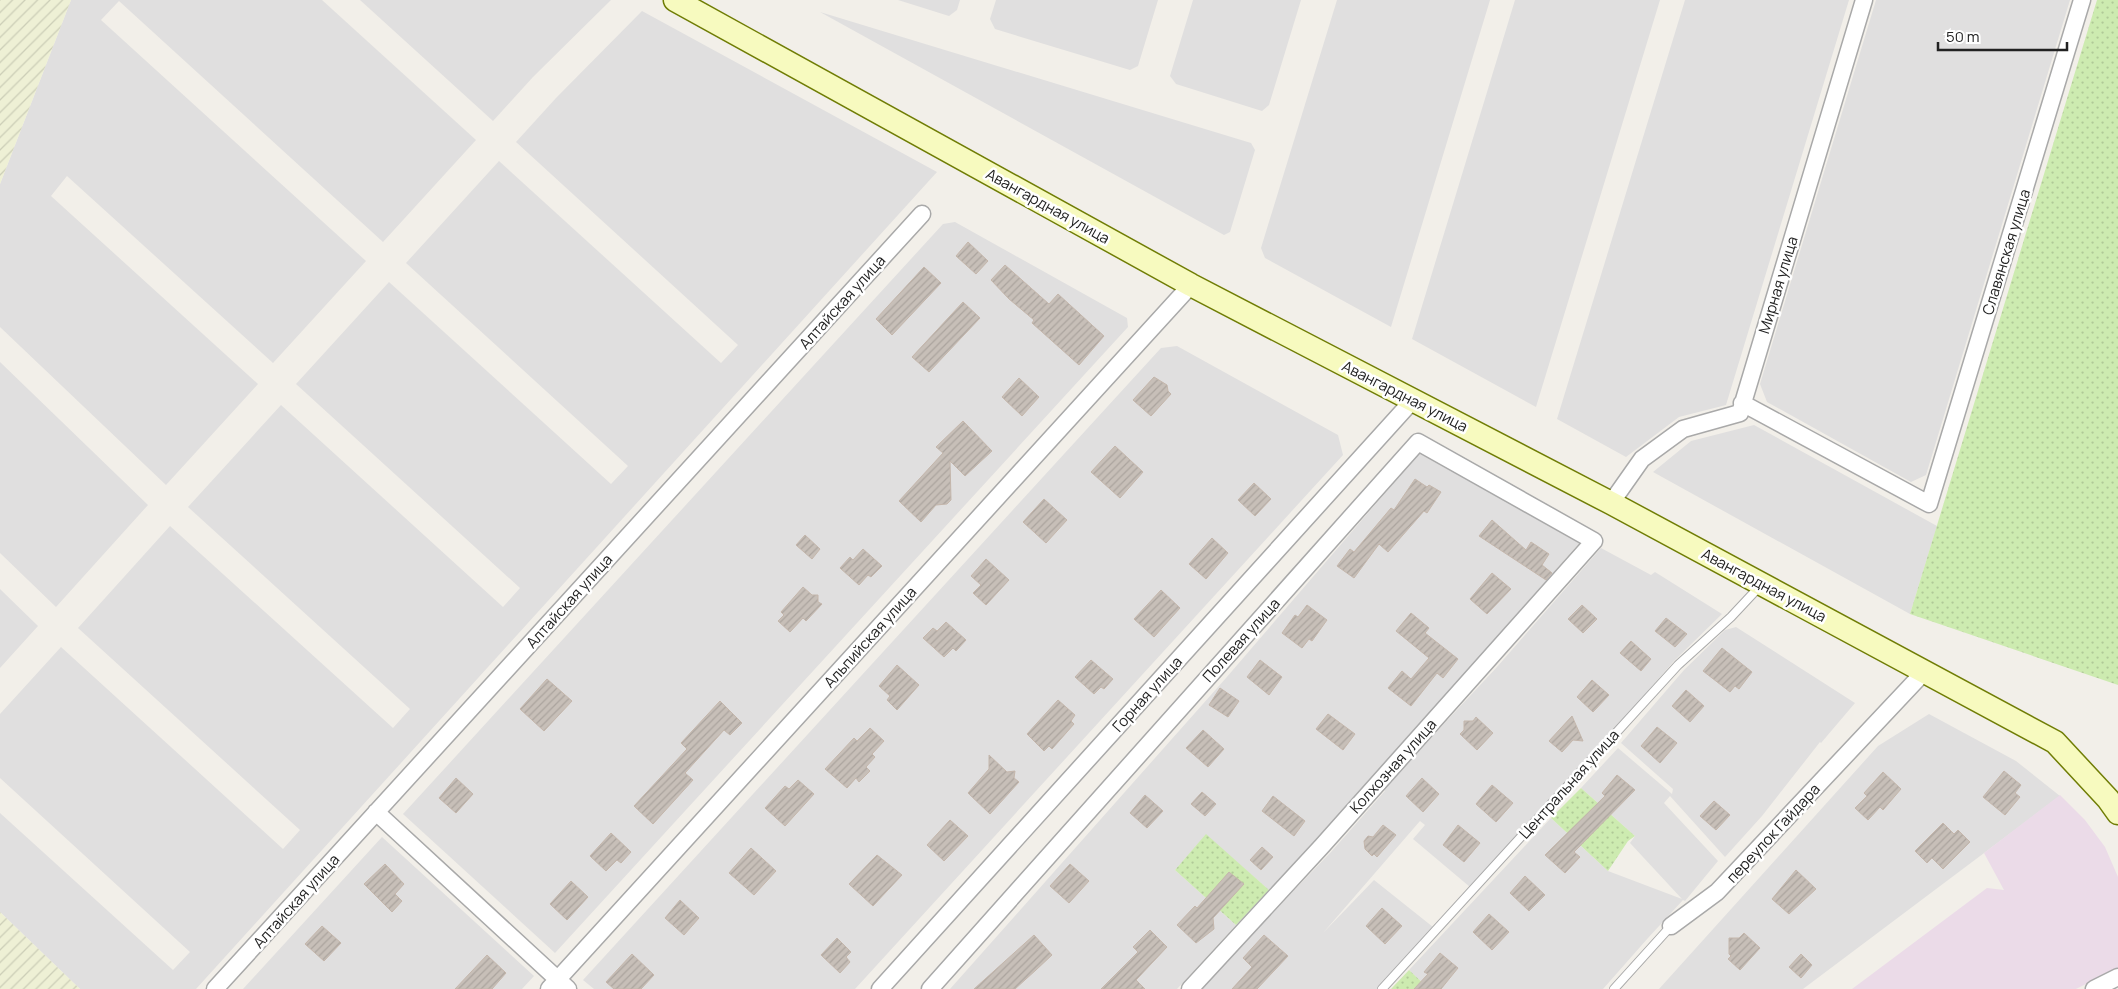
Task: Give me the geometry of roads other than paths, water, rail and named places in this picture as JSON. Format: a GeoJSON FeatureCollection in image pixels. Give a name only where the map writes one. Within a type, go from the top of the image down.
{"type":"FeatureCollection","features":[{"type":"Feature","properties":{"kind":"main road","name":"Авангардная улица"},"geometry":{"type":"LineString","coordinates":[[675,0],[1190,285],[1611,503],[2055,742],[2108,799],[2118,813]]}},
{"type":"Feature","properties":{"kind":"street","name":"Мирная улица"},"geometry":{"type":"LineString","coordinates":[[1742,403],[1864,0]]}},
{"type":"Feature","properties":{"kind":"street","name":"Славянская улица"},"geometry":{"type":"LineString","coordinates":[[1742,403],[1929,504],[2082,0]]}},
{"type":"Feature","properties":{"kind":"street","name":"Алтайская улица"},"geometry":{"type":"LineString","coordinates":[[215,989],[922,214]]}},
{"type":"Feature","properties":{"kind":"street","name":"Альпийская улица"},"geometry":{"type":"LineString","coordinates":[[558,986],[1190,285]]}},
{"type":"Feature","properties":{"kind":"street","name":"Горная улица"},"geometry":{"type":"LineString","coordinates":[[880,989],[1413,400]]}},
{"type":"Feature","properties":{"kind":"street"},"geometry":{"type":"LineString","coordinates":[[1611,503],[1642,459],[1683,429],[1740,413],[1742,403]]}},
{"type":"Feature","properties":{"kind":"street","name":"Полевая улица"},"geometry":{"type":"LineString","coordinates":[[930,989],[1418,442],[1594,541]]}},
{"type":"Feature","properties":{"kind":"street","name":"Колхозная улица"},"geometry":{"type":"LineString","coordinates":[[1190,989],[1322,846],[1594,541]]}},
{"type":"Feature","properties":{"kind":"street","name":"переулок Гайдара"},"geometry":{"type":"LineString","coordinates":[[1671,926],[1717,892],[1925,671]]}},
{"type":"Feature","properties":{"kind":"street"},"geometry":{"type":"LineString","coordinates":[[376,812],[558,986]]}},
{"type":"Feature","properties":{"kind":"street"},"geometry":{"type":"LineString","coordinates":[[2094,989],[2118,977]]}},
{"type":"Feature","properties":{"kind":"lane","name":"Центральная улица"},"geometry":{"type":"LineString","coordinates":[[1382,989],[1678,665],[1731,617],[1762,584]]}},
{"type":"Feature","properties":{"kind":"lane","name":"переулок Гайдара"},"geometry":{"type":"LineString","coordinates":[[1614,989],[1671,926]]}}]}
